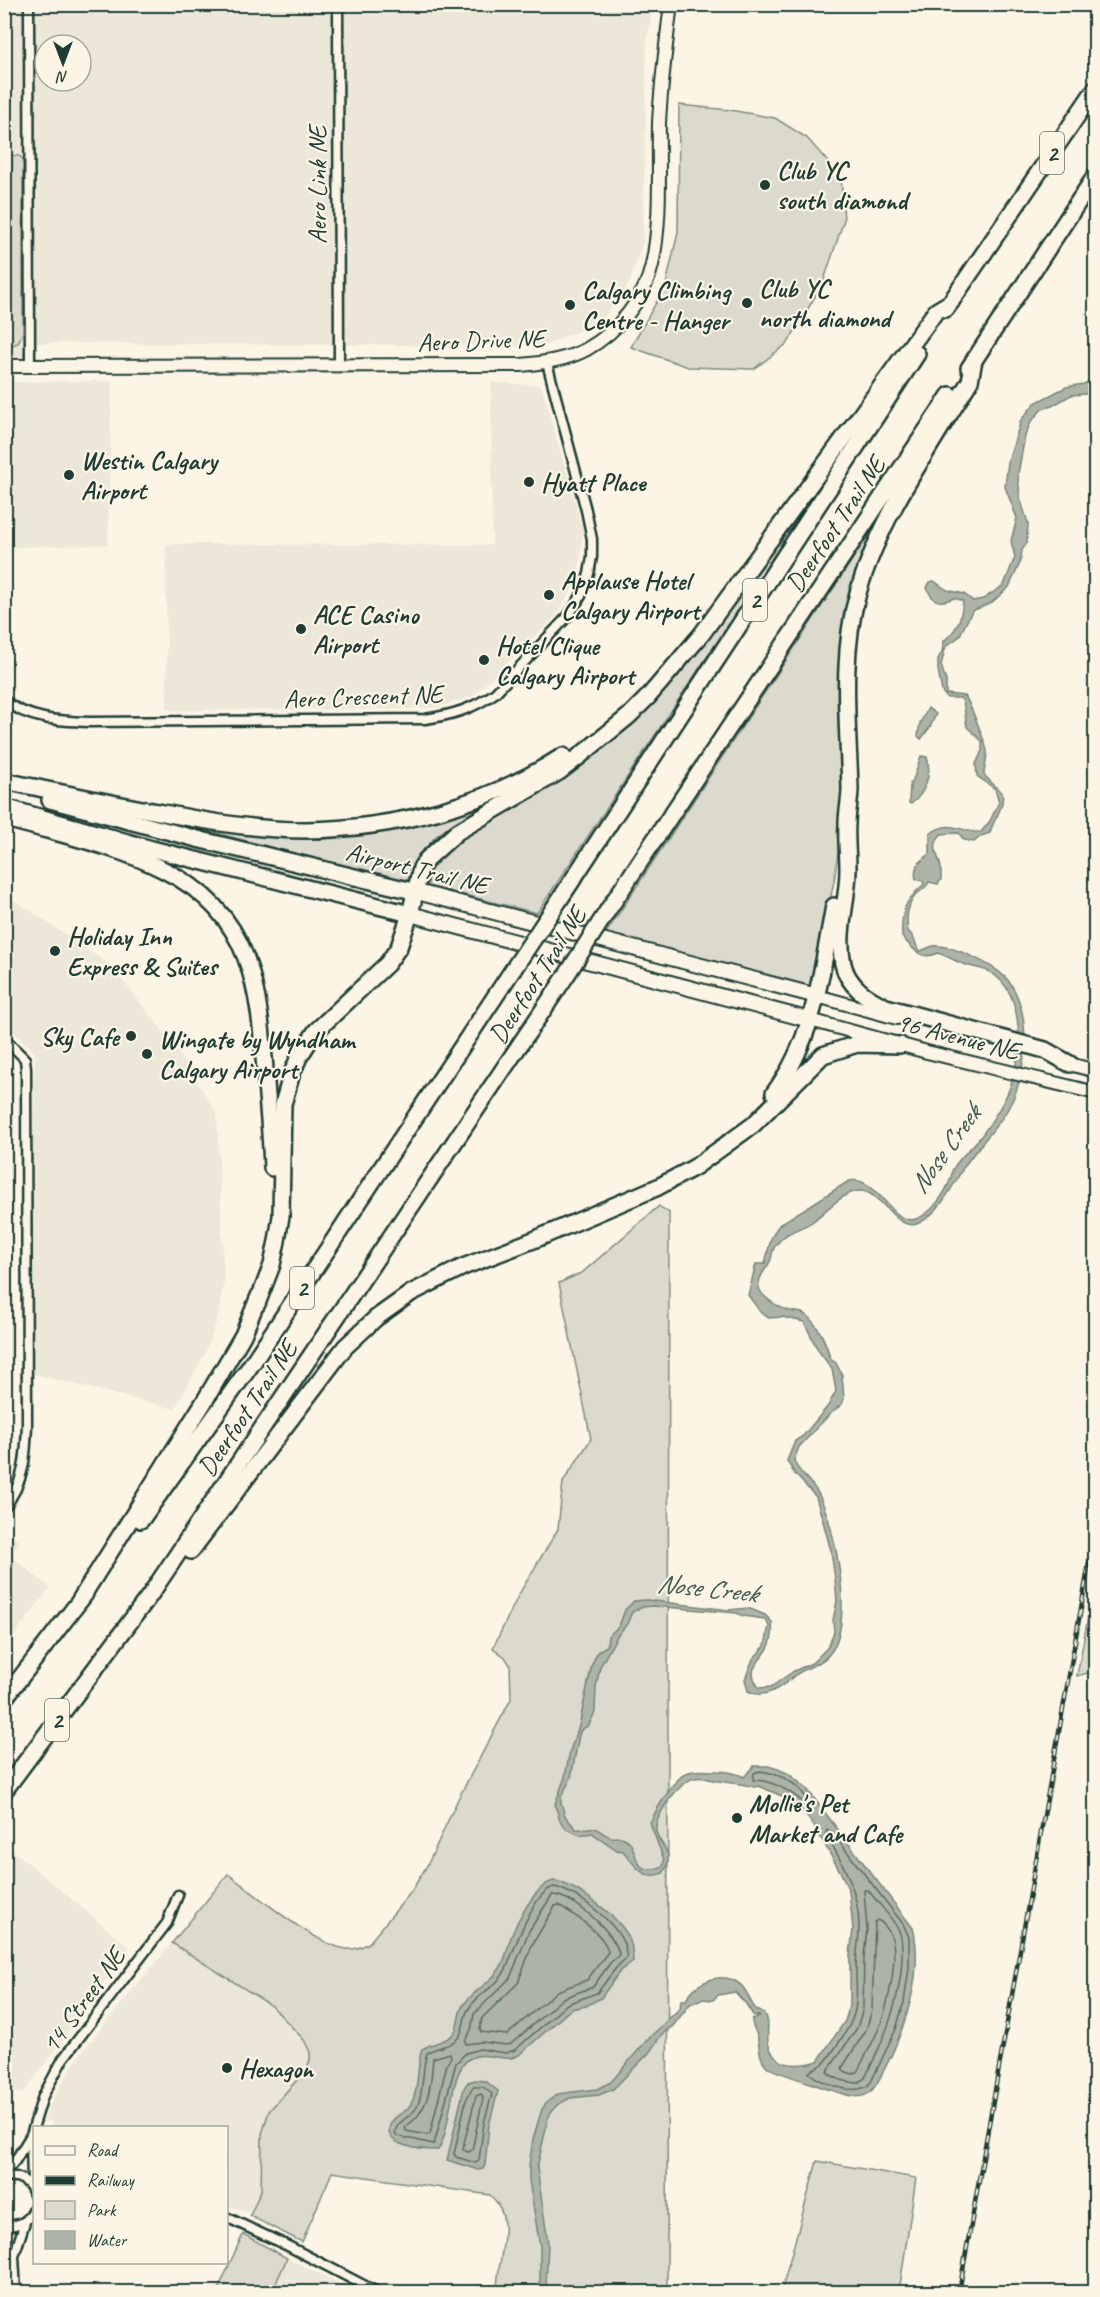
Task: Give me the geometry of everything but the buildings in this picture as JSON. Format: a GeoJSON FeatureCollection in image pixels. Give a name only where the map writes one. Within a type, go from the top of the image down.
{"type":"FeatureCollection","features":[{"type":"Feature","properties":{"kind":"highway","name":"Deerfoot Trail NE"},"geometry":{"type":"LineString","coordinates":[[4,1699],[106,1569],[251,1365],[951,302],[1095,88]]}},
{"type":"Feature","properties":{"kind":"highway","name":"Deerfoot Trail NE"},"geometry":{"type":"LineString","coordinates":[[4,1791],[150,1595],[566,976],[1095,175]]}},
{"type":"Feature","properties":{"kind":"highway"},"geometry":{"type":"LineString","coordinates":[[80,1600],[204,1402],[243,1335],[272,1265],[277,1241],[281,1216],[283,1104],[292,1073],[299,1057],[316,1031],[387,964],[399,947],[417,891],[421,868],[440,845],[457,832],[581,756],[629,716],[663,680],[701,634],[936,311],[951,302]]}},
{"type":"Feature","properties":{"kind":"highway"},"geometry":{"type":"LineString","coordinates":[[726,1146],[762,1109],[786,1077],[810,1020],[817,996],[846,848],[850,791],[847,706],[849,655],[857,594],[880,532],[970,381],[974,360]]}},
{"type":"Feature","properties":{"kind":"highway"},"geometry":{"type":"LineString","coordinates":[[4,781],[223,824],[303,830],[384,823],[442,811],[513,784],[552,764],[586,742],[615,721],[663,680]]}},
{"type":"Feature","properties":{"kind":"highway","name":"Airport Trail NE"},"geometry":{"type":"LineString","coordinates":[[4,790],[417,891]]}},
{"type":"Feature","properties":{"kind":"highway","name":"Airport Trail NE"},"geometry":{"type":"LineString","coordinates":[[4,807],[152,849],[410,914]]}},
{"type":"Feature","properties":{"kind":"highway"},"geometry":{"type":"LineString","coordinates":[[4,818],[112,849],[164,869],[191,886],[215,907],[235,932],[251,967],[263,1030],[272,1162],[273,1215],[267,1264],[257,1304]]}},
{"type":"Feature","properties":{"kind":"highway"},"geometry":{"type":"LineString","coordinates":[[846,848],[848,871],[840,939],[843,965],[849,980],[857,990],[886,1008],[969,1033],[1045,1050],[1070,1064]]}},
{"type":"Feature","properties":{"kind":"highway"},"geometry":{"type":"LineString","coordinates":[[150,1595],[170,1579],[339,1355],[376,1318],[411,1293],[463,1267],[536,1239],[658,1187],[695,1167],[753,1125],[823,1055],[857,1044],[900,1045]]}},
{"type":"Feature","properties":{"kind":"main road","name":"Airport Trail NE"},"geometry":{"type":"LineString","coordinates":[[417,891],[817,996]]}},
{"type":"Feature","properties":{"kind":"main road","name":"Airport Trail NE"},"geometry":{"type":"LineString","coordinates":[[410,914],[810,1020]]}},
{"type":"Feature","properties":{"kind":"street"},"geometry":{"type":"LineString","coordinates":[[29,4],[30,366]]}},
{"type":"Feature","properties":{"kind":"street","name":"Aero Link NE"},"geometry":{"type":"LineString","coordinates":[[338,4],[339,366]]}},
{"type":"Feature","properties":{"kind":"street","name":"Aero Drive NE"},"geometry":{"type":"LineString","coordinates":[[4,366],[520,365],[547,363],[586,350],[620,324],[639,298],[652,267],[657,226],[663,70],[671,4]]}},
{"type":"Feature","properties":{"kind":"street","name":"Aero Crescent NE"},"geometry":{"type":"LineString","coordinates":[[4,700],[30,715],[56,721],[90,722],[425,719],[458,714],[480,704],[495,693],[569,615],[581,596],[589,574],[592,538],[547,363]]}},
{"type":"Feature","properties":{"kind":"street","name":"96 Avenue NE"},"geometry":{"type":"LineString","coordinates":[[817,996],[969,1033]]}},
{"type":"Feature","properties":{"kind":"street","name":"96 Avenue NE"},"geometry":{"type":"LineString","coordinates":[[810,1020],[900,1045],[1095,1093]]}},
{"type":"Feature","properties":{"kind":"street"},"geometry":{"type":"LineString","coordinates":[[4,1038],[25,1059],[26,1069],[27,1423],[25,1464],[21,1480],[4,1508]]}},
{"type":"Feature","properties":{"kind":"street"},"geometry":{"type":"LineString","coordinates":[[1070,1064],[1095,1071]]}},
{"type":"Feature","properties":{"kind":"street","name":"14 Street NE"},"geometry":{"type":"LineString","coordinates":[[34,2126],[43,2096],[63,2059],[167,1923],[178,1896]]}},
{"type":"Feature","properties":{"kind":"street","name":"14 Street NE"},"geometry":{"type":"LineString","coordinates":[[4,2175],[15,2161],[33,2128]]}},
{"type":"Feature","properties":{"kind":"street","name":"14 Street NE"},"geometry":{"type":"LineString","coordinates":[[31,2135],[33,2191]]}},
{"type":"Feature","properties":{"kind":"street"},"geometry":{"type":"LineString","coordinates":[[4,2175],[18,2177],[33,2191]]}},
{"type":"Feature","properties":{"kind":"street"},"geometry":{"type":"LineString","coordinates":[[228,2218],[377,2292]]}},
{"type":"Feature","properties":{"kind":"street"},"geometry":{"type":"LineString","coordinates":[[4,2225],[18,2225],[29,2219]]}},
{"type":"Feature","properties":{"kind":"street"},"geometry":{"type":"LineString","coordinates":[[16,2292],[14,2256],[29,2219]]}},
{"type":"Feature","properties":{"kind":"shaded area"},"geometry":{"type":"Polygon","coordinates":[[[5,5],[653,5],[647,40],[643,241],[630,282],[601,321],[544,346],[36,343],[34,162],[30,161],[30,366],[5,368],[5,5]]]}},
{"type":"Feature","properties":{"kind":"shaded area"},"geometry":{"type":"Polygon","coordinates":[[[112,381],[108,545],[5,547],[5,382],[112,381]]]}},
{"type":"Feature","properties":{"kind":"shaded area"},"geometry":{"type":"Polygon","coordinates":[[[491,383],[541,385],[583,529],[578,581],[554,618],[473,696],[438,707],[167,710],[166,544],[492,545],[491,383]]]}},
{"type":"Feature","properties":{"kind":"shaded area"},"geometry":{"type":"Polygon","coordinates":[[[5,895],[110,965],[167,1036],[217,1113],[224,1282],[218,1317],[206,1351],[175,1409],[34,1374],[35,1052],[5,1024],[5,895]]]}},
{"type":"Feature","properties":{"kind":"shaded area"},"geometry":{"type":"Polygon","coordinates":[[[4,1059],[14,1067],[14,1456],[5,1489],[4,1059]]]}},
{"type":"Feature","properties":{"kind":"shaded area"},"geometry":{"type":"Polygon","coordinates":[[[5,1531],[20,1542],[11,1556],[50,1588],[5,1648],[5,1531]]]}},
{"type":"Feature","properties":{"kind":"shaded area"},"geometry":{"type":"Polygon","coordinates":[[[9,1847],[129,1947],[23,2094],[5,2088],[4,1851],[9,1847]]]}},
{"type":"Feature","properties":{"kind":"shaded area"},"geometry":{"type":"Polygon","coordinates":[[[172,1943],[273,2007],[304,2040],[310,2052],[310,2060],[306,2070],[269,2111],[262,2134],[261,2190],[251,2213],[228,2205],[228,2126],[52,2126],[52,2121],[43,2122],[54,2097],[82,2051],[172,1943]]]}},
{"type":"Feature","properties":{"kind":"shaded area"},"geometry":{"type":"Polygon","coordinates":[[[287,2258],[357,2292],[272,2292],[287,2258]]]}},
{"type":"Feature","properties":{"kind":"green space"},"geometry":{"type":"Polygon","coordinates":[[[679,105],[730,110],[775,118],[807,138],[841,177],[844,220],[823,283],[788,343],[754,369],[688,367],[631,347],[666,285],[678,232],[679,105]]]}},
{"type":"Feature","properties":{"kind":"green space"},"geometry":{"type":"Polygon","coordinates":[[[6,155],[19,156],[23,159],[23,332],[18,343],[5,348],[4,181],[10,181],[10,174],[12,174],[12,159],[6,159],[6,155]]]}},
{"type":"Feature","properties":{"kind":"green space"},"geometry":{"type":"Polygon","coordinates":[[[878,524],[865,550],[852,590],[843,818],[834,881],[814,979],[809,986],[606,933],[878,524]]]}},
{"type":"Feature","properties":{"kind":"green space"},"geometry":{"type":"Polygon","coordinates":[[[782,539],[782,543],[752,589],[537,913],[428,886],[434,865],[454,843],[572,771],[632,721],[684,665],[778,541],[782,539]]]}},
{"type":"Feature","properties":{"kind":"green space"},"geometry":{"type":"Polygon","coordinates":[[[507,793],[457,821],[436,836],[421,855],[411,879],[407,882],[204,830],[206,825],[290,834],[507,793]]]}},
{"type":"Feature","properties":{"kind":"green space"},"geometry":{"type":"Polygon","coordinates":[[[659,1206],[669,1213],[667,2292],[497,2292],[504,2228],[503,2216],[490,2195],[332,2172],[302,2242],[250,2216],[261,2190],[262,2134],[269,2111],[306,2070],[310,2052],[304,2040],[272,2006],[172,1943],[228,1874],[303,1929],[334,1946],[347,1949],[358,1948],[369,1943],[411,1892],[428,1864],[458,1799],[511,1699],[510,1665],[505,1657],[493,1648],[519,1594],[558,1529],[563,1482],[591,1439],[559,1283],[583,1272],[659,1206]]]}},
{"type":"Feature","properties":{"kind":"green space"},"geometry":{"type":"Polygon","coordinates":[[[1095,1580],[1095,1671],[1077,1676],[1095,1580]]]}},
{"type":"Feature","properties":{"kind":"green space"},"geometry":{"type":"Polygon","coordinates":[[[817,2161],[916,2178],[899,2292],[781,2292],[817,2161]]]}},
{"type":"Feature","properties":{"kind":"green space"},"geometry":{"type":"Polygon","coordinates":[[[243,2234],[287,2258],[272,2292],[217,2292],[243,2234]]]}},
{"type":"Feature","properties":{"kind":"water"},"geometry":{"type":"Polygon","coordinates":[[[1095,378],[1095,389],[1086,394],[1071,395],[1042,409],[1031,422],[1025,436],[1018,474],[1020,498],[1028,523],[1027,543],[1022,550],[1020,563],[1009,587],[991,603],[972,611],[959,637],[946,646],[941,665],[946,681],[946,694],[965,696],[974,715],[987,752],[984,775],[1002,793],[1000,809],[990,833],[974,842],[964,840],[959,833],[941,834],[935,848],[941,869],[941,880],[938,884],[929,882],[917,894],[910,904],[908,913],[908,931],[920,951],[933,946],[941,946],[972,956],[1000,973],[1015,991],[1021,1006],[1025,1041],[1024,1059],[1015,1093],[997,1125],[969,1159],[942,1202],[927,1218],[912,1225],[905,1223],[897,1219],[869,1193],[861,1191],[848,1194],[812,1222],[780,1240],[760,1279],[759,1288],[765,1297],[792,1312],[803,1313],[811,1320],[822,1336],[830,1359],[836,1363],[842,1375],[844,1399],[842,1404],[799,1447],[794,1460],[798,1469],[817,1492],[832,1531],[842,1598],[838,1637],[827,1657],[772,1692],[760,1694],[748,1691],[745,1679],[753,1659],[765,1646],[769,1626],[765,1619],[737,1613],[653,1606],[642,1607],[632,1612],[600,1667],[595,1712],[589,1725],[581,1730],[579,1735],[571,1778],[561,1797],[565,1816],[576,1829],[594,1828],[611,1837],[624,1838],[629,1841],[640,1865],[645,1869],[652,1869],[663,1866],[664,1860],[650,1823],[678,1779],[692,1771],[702,1770],[730,1772],[744,1777],[754,1766],[768,1766],[789,1774],[807,1789],[913,1928],[916,1964],[905,2019],[892,2054],[876,2085],[867,2094],[856,2097],[769,2068],[762,2058],[752,2022],[752,2019],[760,2016],[753,2015],[735,1992],[718,1995],[713,2000],[702,1999],[690,2004],[673,2026],[661,2035],[649,2053],[613,2089],[599,2095],[570,2098],[557,2105],[549,2114],[537,2168],[548,2243],[546,2287],[545,2292],[540,2292],[540,2247],[529,2181],[529,2166],[533,2139],[542,2109],[547,2102],[558,2094],[597,2089],[611,2082],[647,2040],[680,2008],[681,2000],[686,2000],[696,1988],[710,1980],[726,1978],[741,1985],[755,2008],[768,2020],[769,2047],[778,2059],[786,2063],[809,2064],[818,2061],[845,2021],[850,2005],[850,1955],[853,1929],[849,1891],[814,1826],[791,1800],[759,1786],[702,1777],[689,1780],[663,1808],[656,1824],[658,1837],[666,1850],[668,1860],[663,1873],[656,1875],[649,1875],[639,1870],[623,1851],[617,1850],[592,1833],[580,1835],[566,1829],[560,1821],[555,1804],[579,1726],[592,1664],[598,1651],[607,1646],[608,1636],[619,1626],[625,1610],[634,1601],[647,1600],[729,1610],[748,1608],[765,1615],[772,1622],[772,1633],[769,1647],[753,1672],[759,1688],[771,1687],[794,1671],[812,1663],[827,1648],[834,1632],[833,1620],[837,1601],[835,1579],[824,1525],[816,1497],[794,1473],[787,1461],[795,1441],[803,1436],[828,1406],[836,1391],[832,1369],[818,1350],[804,1322],[782,1317],[769,1318],[761,1313],[748,1295],[756,1264],[765,1264],[771,1238],[780,1224],[849,1181],[859,1181],[869,1186],[899,1216],[916,1219],[928,1212],[946,1190],[952,1170],[991,1122],[1010,1087],[1015,1072],[1019,1036],[1013,1002],[1007,988],[997,977],[984,970],[938,953],[922,955],[902,937],[905,907],[924,884],[923,881],[916,879],[916,870],[918,864],[930,854],[930,834],[937,829],[950,826],[981,832],[990,821],[999,802],[995,789],[977,776],[976,764],[982,751],[982,741],[967,727],[963,701],[960,698],[947,698],[942,692],[938,670],[938,659],[944,641],[958,624],[963,601],[954,598],[945,601],[935,600],[927,588],[930,582],[934,581],[947,590],[964,594],[973,601],[983,599],[1004,585],[1015,557],[1011,541],[1017,518],[1005,487],[1008,462],[1021,420],[1035,403],[1066,387],[1084,384],[1095,378]]]}},
{"type":"Feature","properties":{"kind":"water"},"geometry":{"type":"Polygon","coordinates":[[[928,708],[936,714],[921,739],[918,736],[920,723],[928,708]]]}},
{"type":"Feature","properties":{"kind":"water"},"geometry":{"type":"Polygon","coordinates":[[[921,756],[927,757],[928,777],[924,789],[911,804],[909,803],[910,784],[921,756]]]}},
{"type":"Feature","properties":{"kind":"water"},"geometry":{"type":"Polygon","coordinates":[[[555,1881],[584,1895],[614,1918],[629,1937],[633,1961],[620,1971],[601,1998],[586,2006],[571,2009],[519,2055],[507,2058],[481,2055],[469,2059],[458,2075],[443,2141],[438,2150],[414,2148],[397,2142],[391,2137],[389,2131],[391,2123],[409,2107],[414,2097],[422,2049],[454,2033],[462,2007],[501,1967],[514,1930],[528,1903],[541,1888],[555,1881]]]}},
{"type":"Feature","properties":{"kind":"water"},"geometry":{"type":"Polygon","coordinates":[[[485,2081],[498,2091],[489,2125],[485,2165],[483,2169],[478,2170],[447,2160],[464,2088],[468,2082],[485,2081]]]}},
{"type":"Feature","properties":{"kind":"railway"},"geometry":{"type":"LineString","coordinates":[[959,2292],[1096,1524]]}},
{"type":"Feature","properties":{"kind":"place","name":"Club YC south diamond"},"geometry":{"type":"Point","coordinates":[765,185]}},
{"type":"Feature","properties":{"kind":"place","name":"Club YC north diamond"},"geometry":{"type":"Point","coordinates":[747,303]}},
{"type":"Feature","properties":{"kind":"place","name":"Calgary Climbing Centre - Hanger"},"geometry":{"type":"Point","coordinates":[570,305]}},
{"type":"Feature","properties":{"kind":"place","name":"Westin Calgary Airport"},"geometry":{"type":"Point","coordinates":[69,475]}},
{"type":"Feature","properties":{"kind":"place","name":"Hyatt Place"},"geometry":{"type":"Point","coordinates":[529,482]}},
{"type":"Feature","properties":{"kind":"place","name":"Applause Hotel Calgary Airport"},"geometry":{"type":"Point","coordinates":[549,595]}},
{"type":"Feature","properties":{"kind":"place","name":"ACE Casino Airport"},"geometry":{"type":"Point","coordinates":[301,629]}},
{"type":"Feature","properties":{"kind":"place","name":"Hotel Clique Calgary Airport"},"geometry":{"type":"Point","coordinates":[484,660]}},
{"type":"Feature","properties":{"kind":"place","name":"Holiday Inn Express & Suites"},"geometry":{"type":"Point","coordinates":[55,951]}},
{"type":"Feature","properties":{"kind":"place","name":"Sky Cafe"},"geometry":{"type":"Point","coordinates":[131,1036]}},
{"type":"Feature","properties":{"kind":"place","name":"Wingate by Wyndham Calgary Airport"},"geometry":{"type":"Point","coordinates":[147,1054]}},
{"type":"Feature","properties":{"kind":"place","name":"Mollie's Pet Market and Cafe"},"geometry":{"type":"Point","coordinates":[737,1818]}},
{"type":"Feature","properties":{"kind":"place","name":"Hexagon"},"geometry":{"type":"Point","coordinates":[227,2068]}},
{"type":"Feature","properties":{"kind":"water label","name":"Nose Creek"},"geometry":{"type":"Point","coordinates":[945,1149]}},
{"type":"Feature","properties":{"kind":"water label","name":"Nose Creek"},"geometry":{"type":"Point","coordinates":[707,1588]}}]}
